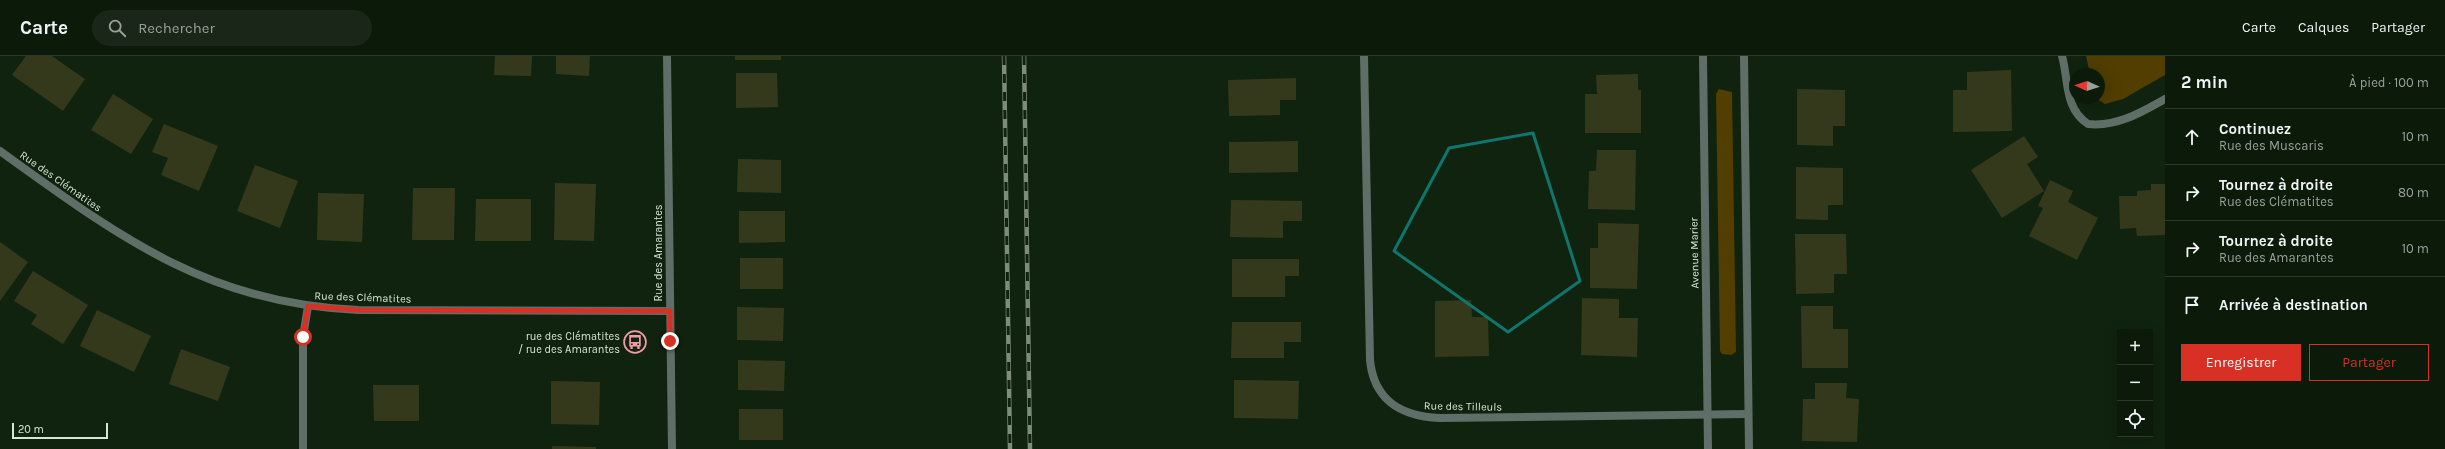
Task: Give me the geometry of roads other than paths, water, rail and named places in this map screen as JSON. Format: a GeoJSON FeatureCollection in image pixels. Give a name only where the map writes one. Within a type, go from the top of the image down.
{"type":"FeatureCollection","features":[{"type":"Feature","properties":{"kind":"street","name":"Rue des Amarantes"},"geometry":{"type":"LineString","coordinates":[[667,56],[672,449]]}},
{"type":"Feature","properties":{"kind":"street","name":"Rue des Tilleuls"},"geometry":{"type":"LineString","coordinates":[[1364,56],[1370,360],[1371,374],[1375,384],[1387,399],[1408,414],[1440,418],[1748,414]]}},
{"type":"Feature","properties":{"kind":"street","name":"Avenue Marier"},"geometry":{"type":"LineString","coordinates":[[1703,56],[1706,415],[1708,449]]}},
{"type":"Feature","properties":{"kind":"street"},"geometry":{"type":"LineString","coordinates":[[1744,56],[1749,449]]}},
{"type":"Feature","properties":{"kind":"street"},"geometry":{"type":"LineString","coordinates":[[2062,56],[2071,104],[2075,113],[2088,124],[2112,124],[2129,118],[2165,99]]}},
{"type":"Feature","properties":{"kind":"street","name":"Rue des Clématites"},"geometry":{"type":"LineString","coordinates":[[0,151],[113,231],[164,260],[233,289],[308,306],[358,310],[670,311]]}},
{"type":"Feature","properties":{"kind":"street"},"geometry":{"type":"LineString","coordinates":[[303,449],[303,337],[308,306]]}},
{"type":"Feature","properties":{"kind":"railway"},"geometry":{"type":"LineString","coordinates":[[1004,56],[1010,449]]}},
{"type":"Feature","properties":{"kind":"railway"},"geometry":{"type":"LineString","coordinates":[[1024,56],[1030,449]]}},
{"type":"Feature","properties":{"kind":"place","name":"rue des Clématites / rue des Amarantes"},"geometry":{"type":"Point","coordinates":[635,342]}}]}
